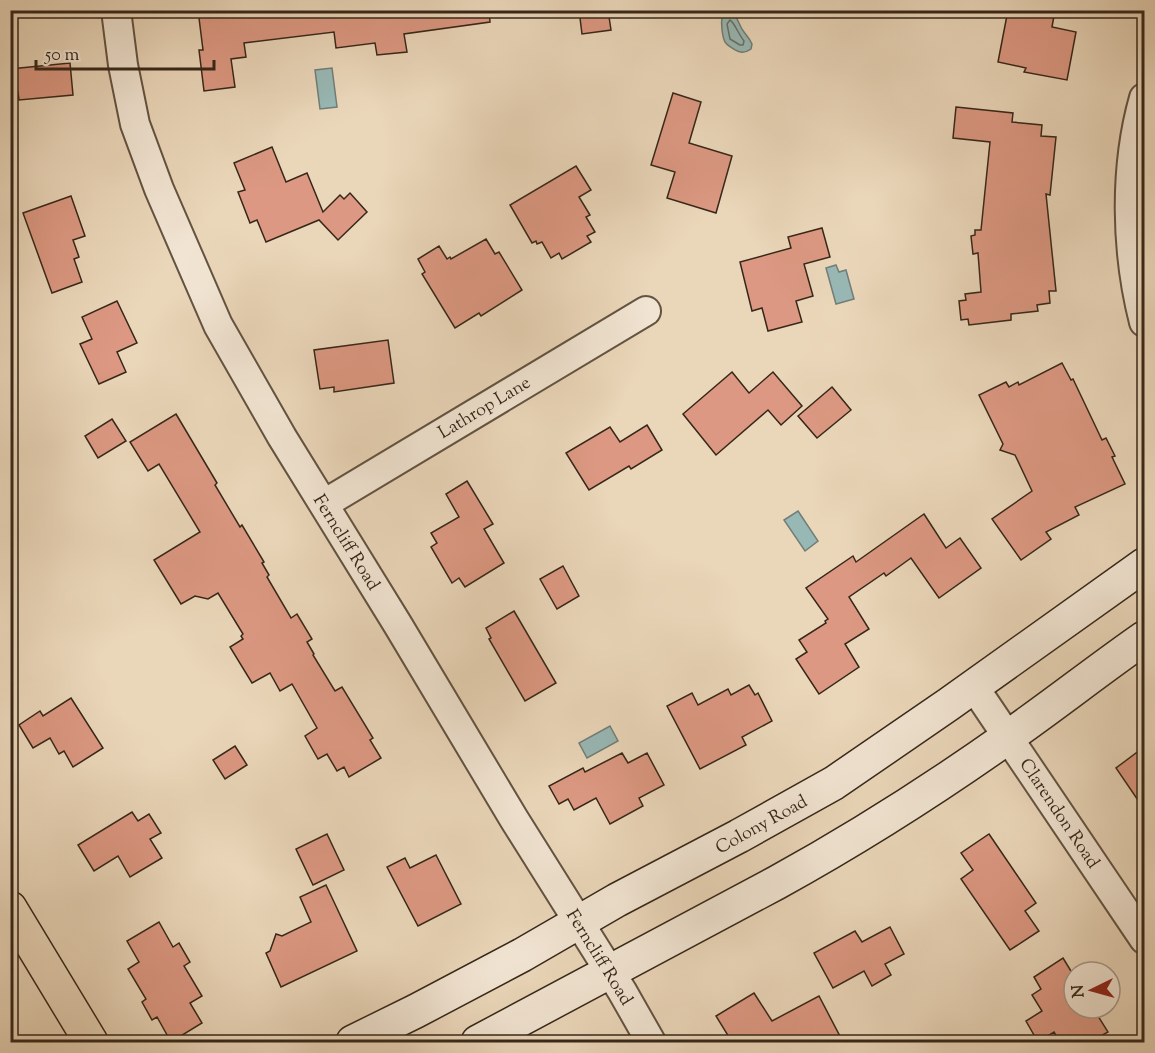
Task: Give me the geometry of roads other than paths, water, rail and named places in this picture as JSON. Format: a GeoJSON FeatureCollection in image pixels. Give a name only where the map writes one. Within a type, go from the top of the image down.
{"type":"FeatureCollection","features":[{"type":"Feature","properties":{"kind":"main road"},"geometry":{"type":"LineString","coordinates":[[10,908],[91,1042]]}},
{"type":"Feature","properties":{"kind":"street","name":"Ferncliff Road"},"geometry":{"type":"LineString","coordinates":[[116,10],[118,36],[130,102],[142,144],[218,325],[276,426],[651,1042]]}},
{"type":"Feature","properties":{"kind":"street"},"geometry":{"type":"LineString","coordinates":[[1144,98],[1135,139],[1131,193],[1134,265],[1144,322]]}},
{"type":"Feature","properties":{"kind":"street","name":"Lathrop Lane"},"geometry":{"type":"LineString","coordinates":[[324,504],[646,311]]}},
{"type":"Feature","properties":{"kind":"street","name":"Colony Road"},"geometry":{"type":"LineString","coordinates":[[352,1042],[416,1011],[826,787],[974,687],[1144,565]]}},
{"type":"Feature","properties":{"kind":"street"},"geometry":{"type":"LineString","coordinates":[[477,1042],[820,859],[884,820],[1008,737],[1144,638]]}},
{"type":"Feature","properties":{"kind":"street","name":"Clarendon Road"},"geometry":{"type":"LineString","coordinates":[[974,687],[1144,939]]}},
{"type":"Feature","properties":{"kind":"water"},"geometry":{"type":"Polygon","coordinates":[[[734,14],[751,42],[751,49],[748,51],[737,51],[725,42],[722,33],[722,17],[734,14]]]}},
{"type":"Feature","properties":{"kind":"water"},"geometry":{"type":"Polygon","coordinates":[[[332,68],[337,107],[320,109],[315,70],[332,68]]]}},
{"type":"Feature","properties":{"kind":"water"},"geometry":{"type":"Polygon","coordinates":[[[836,265],[839,272],[846,270],[854,299],[836,304],[826,268],[836,265]]]}},
{"type":"Feature","properties":{"kind":"water"},"geometry":{"type":"Polygon","coordinates":[[[798,511],[818,541],[805,551],[784,520],[798,511]]]}},
{"type":"Feature","properties":{"kind":"water"},"geometry":{"type":"Polygon","coordinates":[[[610,726],[618,741],[587,758],[579,743],[610,726]]]}}]}
